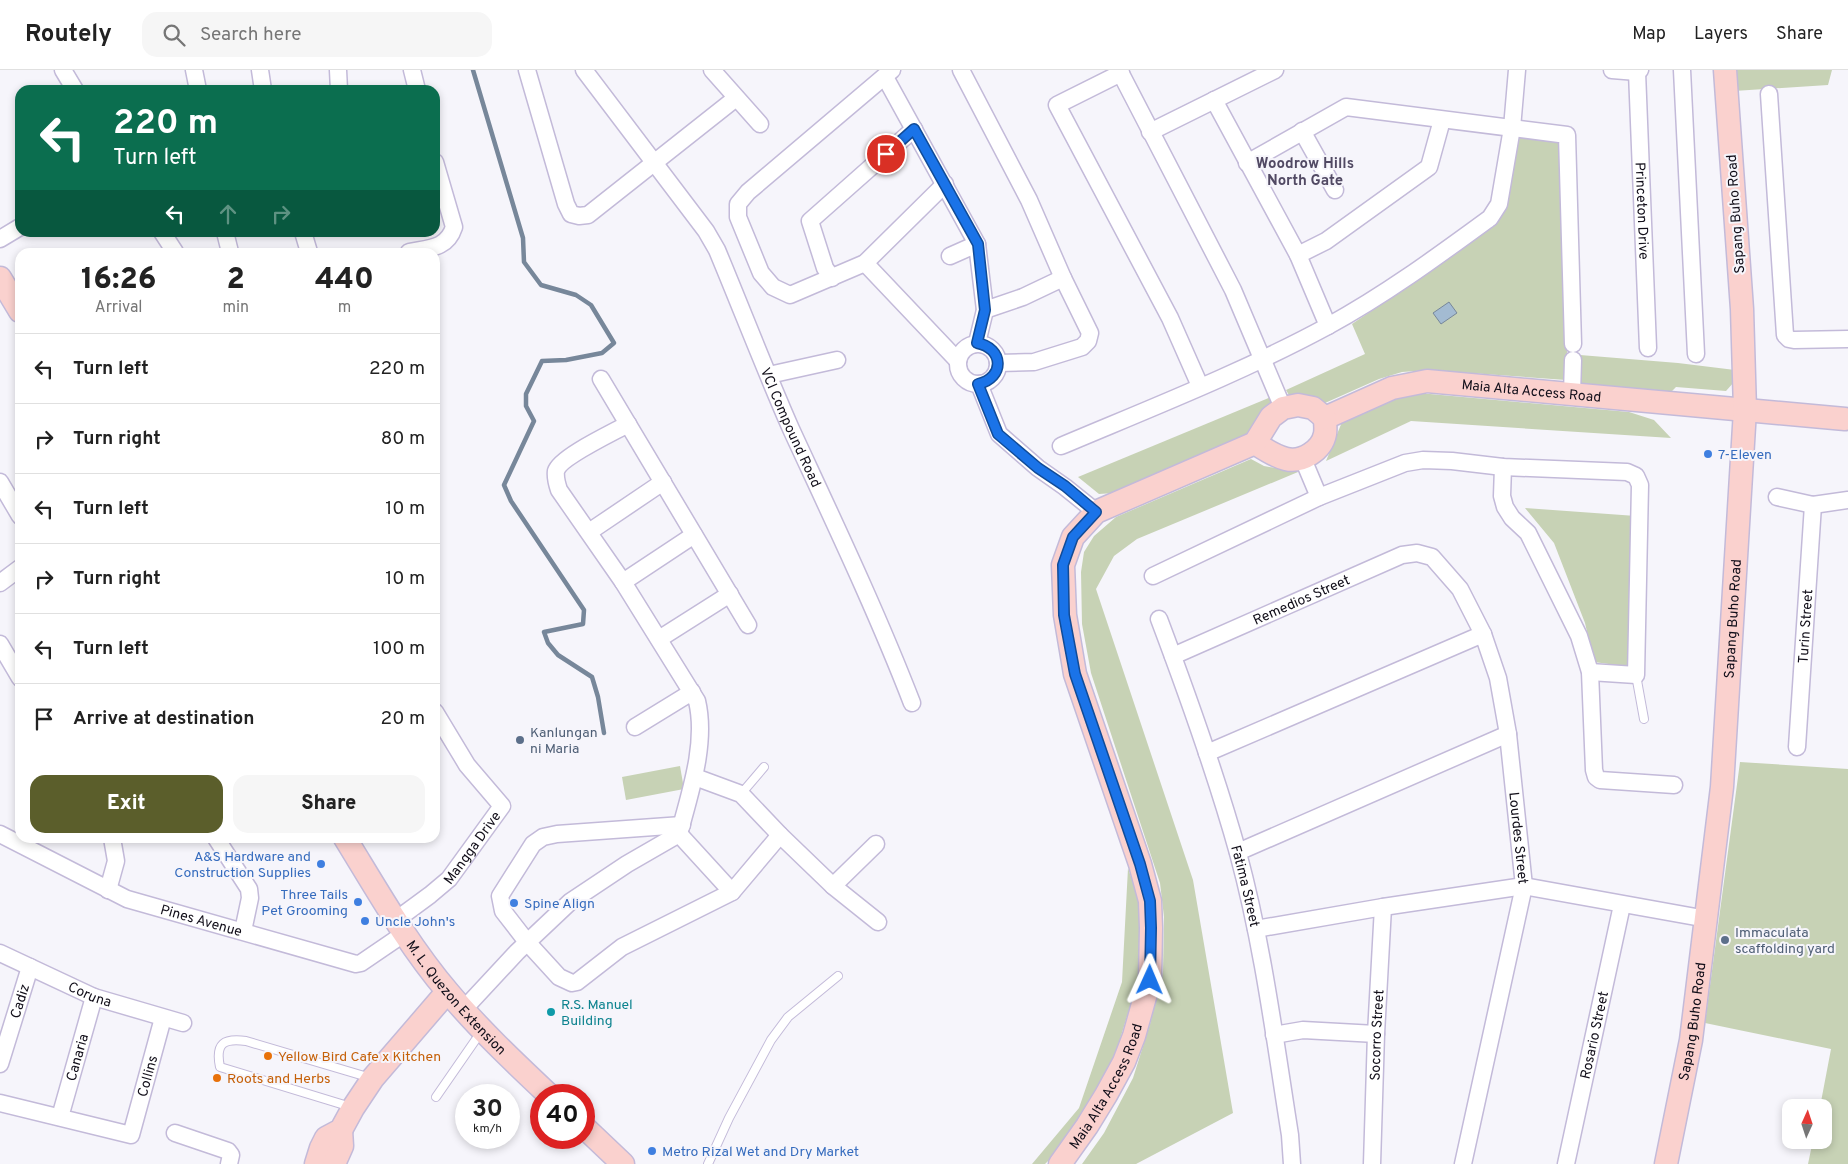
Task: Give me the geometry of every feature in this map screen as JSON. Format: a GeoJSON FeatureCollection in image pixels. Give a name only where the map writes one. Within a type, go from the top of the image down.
{"type":"FeatureCollection","features":[{"type":"Feature","properties":{"kind":"street"},"geometry":{"type":"LineString","coordinates":[[63,70],[72,85]]}},
{"type":"Feature","properties":{"kind":"street"},"geometry":{"type":"LineString","coordinates":[[194,70],[197,85]]}},
{"type":"Feature","properties":{"kind":"street"},"geometry":{"type":"LineString","coordinates":[[260,70],[262,85]]}},
{"type":"Feature","properties":{"kind":"street"},"geometry":{"type":"LineString","coordinates":[[338,70],[339,85]]}},
{"type":"Feature","properties":{"kind":"street"},"geometry":{"type":"LineString","coordinates":[[412,70],[416,85]]}},
{"type":"Feature","properties":{"kind":"street"},"geometry":{"type":"LineString","coordinates":[[527,70],[566,204],[571,214],[579,216],[588,215],[736,98]]}},
{"type":"Feature","properties":{"kind":"street","name":"VCI Compound Road"},"geometry":{"type":"LineString","coordinates":[[584,70],[706,231],[717,250],[791,427],[883,629],[912,703]]}},
{"type":"Feature","properties":{"kind":"street"},"geometry":{"type":"LineString","coordinates":[[712,70],[760,124]]}},
{"type":"Feature","properties":{"kind":"street"},"geometry":{"type":"LineString","coordinates":[[961,70],[1030,200],[1063,278],[1090,333],[1088,341],[1082,347],[1034,362],[998,363]]}},
{"type":"Feature","properties":{"kind":"street"},"geometry":{"type":"LineString","coordinates":[[1150,132],[1275,70]]}},
{"type":"Feature","properties":{"kind":"street"},"geometry":{"type":"LineString","coordinates":[[1061,446],[1200,386],[1328,326],[1400,282],[1490,218],[1499,204],[1512,128],[1517,70]]}},
{"type":"Feature","properties":{"kind":"street"},"geometry":{"type":"LineString","coordinates":[[1612,70],[1639,71]]}},
{"type":"Feature","properties":{"kind":"street"},"geometry":{"type":"LineString","coordinates":[[1682,70],[1696,354]]}},
{"type":"Feature","properties":{"kind":"street","name":"Sapang Buho Road"},"geometry":{"type":"LineString","coordinates":[[1666,1164],[1691,1040],[1722,787],[1745,410],[1742,310],[1725,70]]}},
{"type":"Feature","properties":{"kind":"street","name":"Princeton Drive"},"geometry":{"type":"LineString","coordinates":[[1639,71],[1648,348]]}},
{"type":"Feature","properties":{"kind":"street"},"geometry":{"type":"LineString","coordinates":[[1200,386],[1170,318],[1057,105],[1120,72],[1233,290],[1283,408]]}},
{"type":"Feature","properties":{"kind":"street"},"geometry":{"type":"LineString","coordinates":[[945,184],[865,263],[790,295],[772,287],[761,273],[738,217],[738,204],[748,192],[889,73],[914,129],[945,184],[978,244],[985,310],[977,343]]}},
{"type":"Feature","properties":{"kind":"street"},"geometry":{"type":"LineString","coordinates":[[1769,94],[1785,334],[1789,339],[1794,340],[1848,339]]}},
{"type":"Feature","properties":{"kind":"street"},"geometry":{"type":"LineString","coordinates":[[1214,100],[1298,255],[1328,326]]}},
{"type":"Feature","properties":{"kind":"street"},"geometry":{"type":"LineString","coordinates":[[1247,163],[1346,107],[1567,135],[1573,352],[1572,394]]}},
{"type":"Feature","properties":{"kind":"street"},"geometry":{"type":"LineString","coordinates":[[1298,255],[1326,241],[1429,167],[1442,120]]}},
{"type":"Feature","properties":{"kind":"street"},"geometry":{"type":"LineString","coordinates":[[832,278],[825,268],[810,221],[914,129]]}},
{"type":"Feature","properties":{"kind":"street"},"geometry":{"type":"LineString","coordinates":[[1302,131],[1335,190]]}},
{"type":"Feature","properties":{"kind":"street"},"geometry":{"type":"LineString","coordinates":[[427,248],[440,245],[451,238],[454,227],[440,179]]}},
{"type":"Feature","properties":{"kind":"street"},"geometry":{"type":"LineString","coordinates":[[165,237],[172,248]]}},
{"type":"Feature","properties":{"kind":"street"},"geometry":{"type":"LineString","coordinates":[[950,256],[978,244]]}},
{"type":"Feature","properties":{"kind":"street"},"geometry":{"type":"LineString","coordinates":[[865,263],[958,360]]}},
{"type":"Feature","properties":{"kind":"street"},"geometry":{"type":"LineString","coordinates":[[0,278],[15,303]]}},
{"type":"Feature","properties":{"kind":"street"},"geometry":{"type":"LineString","coordinates":[[985,310],[1023,297],[1063,278]]}},
{"type":"Feature","properties":{"kind":"street"},"geometry":{"type":"LineString","coordinates":[[977,343],[992,349],[998,363],[993,377],[986,382],[978,384],[964,378],[959,372],[958,360],[963,350],[969,345],[977,343]]}},
{"type":"Feature","properties":{"kind":"street"},"geometry":{"type":"LineString","coordinates":[[769,375],[836,360]]}},
{"type":"Feature","properties":{"kind":"street"},"geometry":{"type":"LineString","coordinates":[[601,379],[748,625]]}},
{"type":"Feature","properties":{"kind":"street","name":"Maia Alta Access Road"},"geometry":{"type":"LineString","coordinates":[[1325,418],[1392,388],[1427,381],[1847,421]]}},
{"type":"Feature","properties":{"kind":"street"},"geometry":{"type":"LineString","coordinates":[[978,384],[998,434],[1038,468],[1065,486],[1096,512]]}},
{"type":"Feature","properties":{"kind":"street"},"geometry":{"type":"LineString","coordinates":[[1305,465],[1317,450],[1325,435],[1325,418],[1313,408],[1305,406],[1298,405],[1283,408],[1271,417],[1254,442],[1274,455],[1305,465],[1319,497]]}},
{"type":"Feature","properties":{"kind":"street"},"geometry":{"type":"LineString","coordinates":[[464,1009],[527,942],[570,902],[681,829],[695,777],[700,713],[697,701],[623,582],[560,490],[556,481],[556,471],[564,460],[628,424]]}},
{"type":"Feature","properties":{"kind":"street","name":"Maia Alta Access Road"},"geometry":{"type":"LineString","coordinates":[[1060,1164],[1087,1126],[1124,1062],[1143,1008],[1150,980],[1151,928],[1150,901],[1140,864],[1075,674],[1064,615],[1063,565],[1073,537],[1096,512],[1254,442]]}},
{"type":"Feature","properties":{"kind":"street"},"geometry":{"type":"LineString","coordinates":[[1152,576],[1319,497],[1405,463],[1423,460],[1452,461],[1504,467],[1627,472],[1636,476],[1640,485],[1636,674],[1590,672]]}},
{"type":"Feature","properties":{"kind":"street"},"geometry":{"type":"LineString","coordinates":[[1504,467],[1502,496],[1505,507],[1512,518],[1528,533],[1535,546],[1579,636],[1590,672],[1594,770],[1596,777],[1600,780],[1674,785]]}},
{"type":"Feature","properties":{"kind":"street"},"geometry":{"type":"LineString","coordinates":[[0,482],[15,508]]}},
{"type":"Feature","properties":{"kind":"street"},"geometry":{"type":"LineString","coordinates":[[589,532],[663,482]]}},
{"type":"Feature","properties":{"kind":"street"},"geometry":{"type":"LineString","coordinates":[[1777,497],[1813,505],[1848,500]]}},
{"type":"Feature","properties":{"kind":"street","name":"Turin Street"},"geometry":{"type":"LineString","coordinates":[[1797,747],[1813,505]]}},
{"type":"Feature","properties":{"kind":"street"},"geometry":{"type":"LineString","coordinates":[[623,582],[694,535]]}},
{"type":"Feature","properties":{"kind":"street","name":"Remedios Street"},"geometry":{"type":"LineString","coordinates":[[1173,656],[1402,555],[1417,552],[1432,557]]}},
{"type":"Feature","properties":{"kind":"street","name":"Lourdes Street"},"geometry":{"type":"LineString","coordinates":[[1432,557],[1460,589],[1482,634],[1498,678],[1508,734],[1524,886],[1463,1164]]}},
{"type":"Feature","properties":{"kind":"street"},"geometry":{"type":"LineString","coordinates":[[0,583],[15,572]]}},
{"type":"Feature","properties":{"kind":"street"},"geometry":{"type":"LineString","coordinates":[[659,639],[730,594]]}},
{"type":"Feature","properties":{"kind":"street","name":"Fatima Street"},"geometry":{"type":"LineString","coordinates":[[1159,619],[1207,753],[1238,852],[1256,929],[1290,1135],[1292,1164]]}},
{"type":"Feature","properties":{"kind":"street"},"geometry":{"type":"LineString","coordinates":[[1207,753],[1482,634]]}},
{"type":"Feature","properties":{"kind":"street"},"geometry":{"type":"LineString","coordinates":[[0,644],[15,670]]}},
{"type":"Feature","properties":{"kind":"street"},"geometry":{"type":"LineString","coordinates":[[635,728],[692,692]]}},
{"type":"Feature","properties":{"kind":"street","name":"Mangga Drive"},"geometry":{"type":"LineString","coordinates":[[400,926],[430,895],[449,879],[502,806],[466,765],[440,721]]}},
{"type":"Feature","properties":{"kind":"street"},"geometry":{"type":"LineString","coordinates":[[1238,852],[1508,734]]}},
{"type":"Feature","properties":{"kind":"street"},"geometry":{"type":"LineString","coordinates":[[695,777],[742,794],[780,835],[833,886],[878,922]]}},
{"type":"Feature","properties":{"kind":"street"},"geometry":{"type":"LineString","coordinates":[[681,829],[732,892]]}},
{"type":"Feature","properties":{"kind":"street"},"geometry":{"type":"LineString","coordinates":[[681,829],[556,834],[538,840],[529,850],[500,896],[503,911],[527,942],[559,977],[572,983],[577,982],[622,947],[732,892],[780,835]]}},
{"type":"Feature","properties":{"kind":"street","name":"Pines Avenue"},"geometry":{"type":"LineString","coordinates":[[0,834],[15,842]]}},
{"type":"Feature","properties":{"kind":"street","name":"Pines Avenue"},"geometry":{"type":"LineString","coordinates":[[17,843],[127,899],[356,964],[361,963],[400,926]]}},
{"type":"Feature","properties":{"kind":"street"},"geometry":{"type":"LineString","coordinates":[[108,890],[116,860],[113,843]]}},
{"type":"Feature","properties":{"kind":"street"},"geometry":{"type":"LineString","coordinates":[[219,843],[248,889],[250,898],[243,932]]}},
{"type":"Feature","properties":{"kind":"street","name":"M. L. Quezon Extension"},"geometry":{"type":"LineString","coordinates":[[348,843],[400,926],[448,992],[482,1030],[538,1084]]}},
{"type":"Feature","properties":{"kind":"street"},"geometry":{"type":"LineString","coordinates":[[833,886],[876,844]]}},
{"type":"Feature","properties":{"kind":"street"},"geometry":{"type":"LineString","coordinates":[[1256,929],[1524,886],[1706,919]]}},
{"type":"Feature","properties":{"kind":"street","name":"Rosario Street"},"geometry":{"type":"LineString","coordinates":[[1566,1164],[1622,905]]}},
{"type":"Feature","properties":{"kind":"street","name":"Socorro Street"},"geometry":{"type":"LineString","coordinates":[[1372,1164],[1376,1034],[1384,907]]}},
{"type":"Feature","properties":{"kind":"street","name":"Coruna"},"geometry":{"type":"LineString","coordinates":[[0,953],[94,997],[183,1023]]}},
{"type":"Feature","properties":{"kind":"street","name":"Cadiz"},"geometry":{"type":"LineString","coordinates":[[0,1064],[30,967]]}},
{"type":"Feature","properties":{"kind":"street"},"geometry":{"type":"LineString","coordinates":[[334,1164],[342,1146],[341,1130],[353,1108],[373,1078],[448,992]]}},
{"type":"Feature","properties":{"kind":"street","name":"Canaria"},"geometry":{"type":"LineString","coordinates":[[60,1117],[94,997]]}},
{"type":"Feature","properties":{"kind":"street","name":"Collins"},"geometry":{"type":"LineString","coordinates":[[60,1117],[131,1135],[163,1018]]}},
{"type":"Feature","properties":{"kind":"street"},"geometry":{"type":"LineString","coordinates":[[1274,1035],[1304,1030],[1376,1034]]}},
{"type":"Feature","properties":{"kind":"street"},"geometry":{"type":"LineString","coordinates":[[0,1103],[60,1117]]}},
{"type":"Feature","properties":{"kind":"street"},"geometry":{"type":"LineString","coordinates":[[316,1164],[326,1138],[341,1130]]}},
{"type":"Feature","properties":{"kind":"street"},"geometry":{"type":"LineString","coordinates":[[175,1133],[228,1151],[231,1155],[229,1162]]}},
{"type":"Feature","properties":{"kind":"street"},"geometry":{"type":"LineString","coordinates":[[595,1137],[624,1164]]}},
{"type":"Feature","properties":{"kind":"lane"},"geometry":{"type":"LineString","coordinates":[[1636,674],[1644,718]]}},
{"type":"Feature","properties":{"kind":"lane"},"geometry":{"type":"LineString","coordinates":[[742,794],[764,767]]}},
{"type":"Feature","properties":{"kind":"lane"},"geometry":{"type":"LineString","coordinates":[[708,1164],[771,1040],[788,1017],[838,976]]}},
{"type":"Feature","properties":{"kind":"lane"},"geometry":{"type":"LineString","coordinates":[[436,1097],[482,1030]]}},
{"type":"Feature","properties":{"kind":"lane"},"geometry":{"type":"LineString","coordinates":[[353,1108],[220,1067],[219,1052],[222,1044],[231,1039],[246,1041],[373,1078]]}},
{"type":"Feature","properties":{"kind":"green space"},"geometry":{"type":"Polygon","coordinates":[[[1733,70],[1832,70],[1828,85],[1734,91],[1733,70]]]}},
{"type":"Feature","properties":{"kind":"green space"},"geometry":{"type":"Polygon","coordinates":[[[1518,135],[1562,141],[1566,380],[1429,370],[1402,372],[1379,379],[1325,403],[1309,397],[1290,397],[1286,390],[1365,354],[1352,324],[1457,253],[1497,221],[1518,135]]]}},
{"type":"Feature","properties":{"kind":"green space"},"geometry":{"type":"Polygon","coordinates":[[[1580,355],[1735,370],[1734,382],[1726,391],[1676,387],[1671,392],[1578,383],[1580,355]]]}},
{"type":"Feature","properties":{"kind":"green space"},"geometry":{"type":"Polygon","coordinates":[[[1416,394],[1629,412],[1654,420],[1671,438],[1411,421],[1326,461],[1342,422],[1400,397],[1416,394]]]}},
{"type":"Feature","properties":{"kind":"green space"},"geometry":{"type":"Polygon","coordinates":[[[1271,397],[1273,403],[1256,433],[1114,493],[1099,494],[1078,477],[1271,397]]]}},
{"type":"Feature","properties":{"kind":"green space"},"geometry":{"type":"Polygon","coordinates":[[[1251,459],[1264,466],[1298,472],[1137,539],[1114,556],[1096,589],[1193,880],[1233,1113],[1136,1164],[1082,1164],[1104,1133],[1133,1078],[1150,1024],[1163,972],[1164,917],[1160,883],[1091,673],[1082,624],[1081,572],[1084,552],[1094,536],[1116,517],[1251,459]]]}},
{"type":"Feature","properties":{"kind":"green space"},"geometry":{"type":"Polygon","coordinates":[[[1525,508],[1636,516],[1631,667],[1594,662],[1585,623],[1554,543],[1525,508]]]}},
{"type":"Feature","properties":{"kind":"green space"},"geometry":{"type":"Polygon","coordinates":[[[1740,762],[1848,769],[1848,1164],[1808,1164],[1811,1149],[1832,1149],[1832,1099],[1822,1099],[1831,1049],[1705,1023],[1740,762]]]}},
{"type":"Feature","properties":{"kind":"green space"},"geometry":{"type":"Polygon","coordinates":[[[680,766],[684,789],[626,800],[622,777],[680,766]]]}},
{"type":"Feature","properties":{"kind":"green space"},"geometry":{"type":"Polygon","coordinates":[[[1128,868],[1142,910],[1141,971],[1109,1075],[1079,1131],[1045,1164],[1032,1164],[1079,1108],[1122,982],[1128,868]]]}},
{"type":"Feature","properties":{"kind":"water"},"geometry":{"type":"Polygon","coordinates":[[[1449,302],[1457,313],[1441,324],[1433,313],[1449,302]]]}},
{"type":"Feature","properties":{"kind":"waterway"},"geometry":{"type":"LineString","coordinates":[[473,70],[523,238],[524,262],[541,285],[576,295],[591,305],[614,343],[602,353],[566,360],[542,361],[526,394],[526,406],[534,421],[504,485],[511,501],[584,610],[583,624],[544,632],[548,643],[558,655],[592,677],[598,697],[604,733]]}},
{"type":"Feature","properties":{"kind":"place","name":"7-Eleven"},"geometry":{"type":"Point","coordinates":[1708,454]}},
{"type":"Feature","properties":{"kind":"place","name":"Kanlungan ni Maria"},"geometry":{"type":"Point","coordinates":[520,740]}},
{"type":"Feature","properties":{"kind":"place","name":"A&S Hardware and Construction Supplies"},"geometry":{"type":"Point","coordinates":[321,864]}},
{"type":"Feature","properties":{"kind":"place","name":"Three Tails Pet Grooming"},"geometry":{"type":"Point","coordinates":[358,902]}},
{"type":"Feature","properties":{"kind":"place","name":"Spine Align"},"geometry":{"type":"Point","coordinates":[514,903]}},
{"type":"Feature","properties":{"kind":"place","name":"Uncle John's"},"geometry":{"type":"Point","coordinates":[365,921]}},
{"type":"Feature","properties":{"kind":"place","name":"Immaculata scaffolding yard"},"geometry":{"type":"Point","coordinates":[1725,940]}},
{"type":"Feature","properties":{"kind":"place","name":"R.S. Manuel Building"},"geometry":{"type":"Point","coordinates":[551,1012]}},
{"type":"Feature","properties":{"kind":"place","name":"Yellow Bird Cafe x Kitchen"},"geometry":{"type":"Point","coordinates":[268,1056]}},
{"type":"Feature","properties":{"kind":"place","name":"Roots and Herbs"},"geometry":{"type":"Point","coordinates":[217,1078]}},
{"type":"Feature","properties":{"kind":"place","name":"Metro Rizal Wet and Dry Market"},"geometry":{"type":"Point","coordinates":[652,1151]}},
{"type":"Feature","properties":{"kind":"district","name":"Woodrow Hills North Gate"},"geometry":{"type":"Point","coordinates":[1305,172]}},
{"type":"Feature","properties":{"kind":"route"},"geometry":{"type":"LineString","coordinates":[[886,154],[914,129],[978,244],[985,310],[977,343],[992,349],[998,363],[993,377],[986,382],[978,384],[998,434],[1038,468],[1065,486],[1096,512],[1073,537],[1063,565],[1064,615],[1075,674],[1140,864],[1150,901],[1150,980]]}}]}
